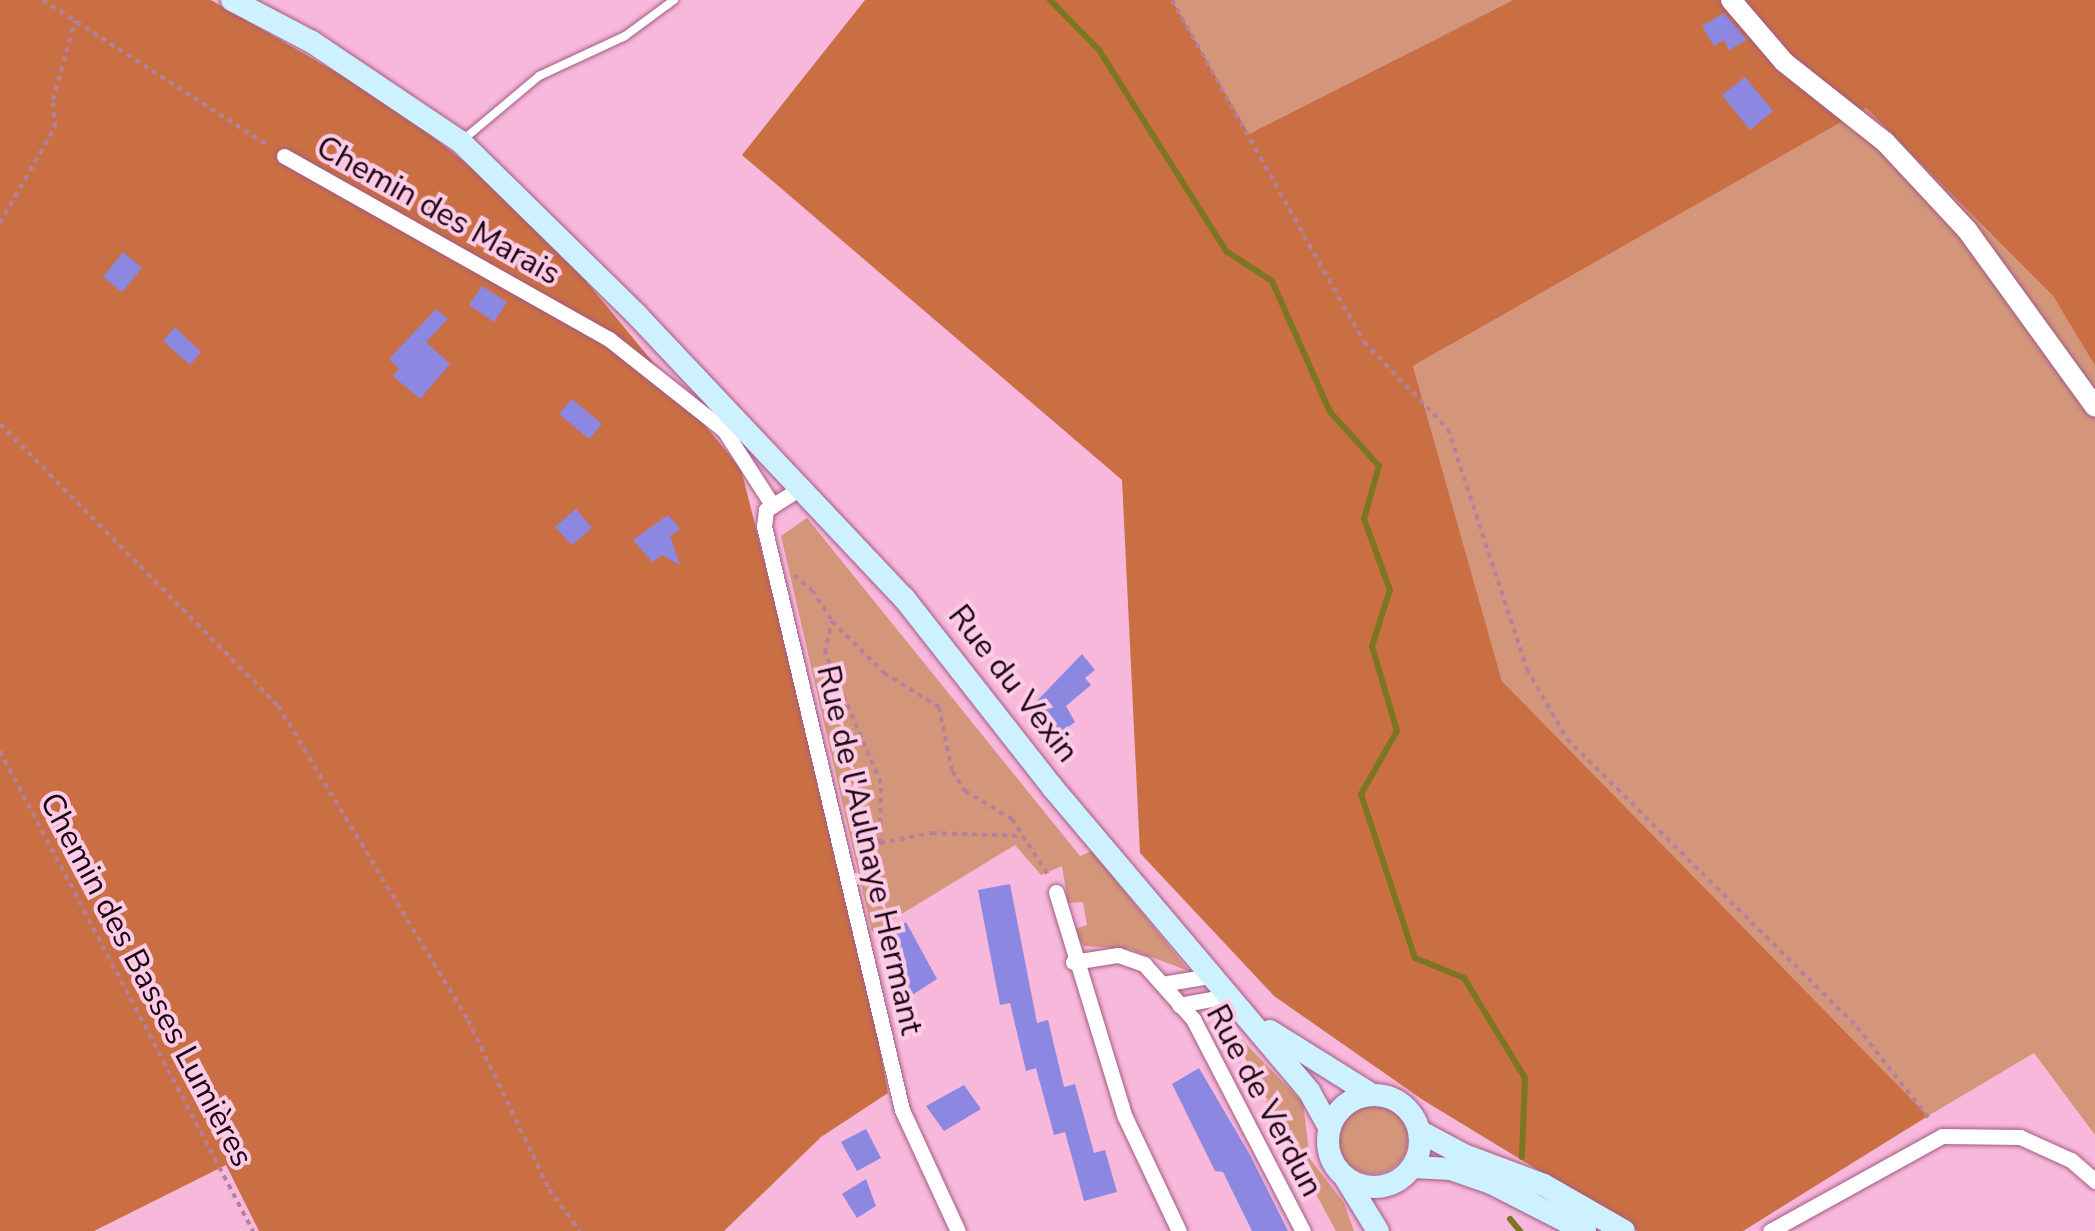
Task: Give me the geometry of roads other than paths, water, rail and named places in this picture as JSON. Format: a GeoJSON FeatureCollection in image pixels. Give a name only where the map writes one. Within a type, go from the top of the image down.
{"type":"FeatureCollection","features":[{"type":"Feature","properties":{"kind":"main road","name":"Rue du Vexin"},"geometry":{"type":"LineString","coordinates":[[232,0],[312,42],[460,142],[557,232],[713,410],[798,489],[904,598],[1235,1004]]}},
{"type":"Feature","properties":{"kind":"main road"},"geometry":{"type":"LineString","coordinates":[[1235,1004],[1371,1094],[1407,1108],[1420,1130],[1464,1156],[1544,1185],[1624,1231]]}},
{"type":"Feature","properties":{"kind":"main road"},"geometry":{"type":"LineString","coordinates":[[1235,1004],[1309,1091],[1329,1127],[1331,1161],[1378,1230]]}},
{"type":"Feature","properties":{"kind":"main road"},"geometry":{"type":"LineString","coordinates":[[1329,1127],[1345,1104],[1371,1094]]}},
{"type":"Feature","properties":{"kind":"main road"},"geometry":{"type":"LineString","coordinates":[[1346,1179],[1376,1188],[1392,1184],[1413,1167],[1420,1130]]}},
{"type":"Feature","properties":{"kind":"main road"},"geometry":{"type":"LineString","coordinates":[[1413,1167],[1451,1169],[1491,1183],[1585,1231]]}},
{"type":"Feature","properties":{"kind":"main road"},"geometry":{"type":"LineString","coordinates":[[1378,1230],[1392,1184]]}},
{"type":"Feature","properties":{"kind":"street"},"geometry":{"type":"LineString","coordinates":[[1731,0],[1784,62],[1885,142],[1967,230],[2095,406]]}},
{"type":"Feature","properties":{"kind":"street","name":"Chemin des Marais"},"geometry":{"type":"LineString","coordinates":[[284,156],[609,339],[713,410],[772,506]]}},
{"type":"Feature","properties":{"kind":"street"},"geometry":{"type":"LineString","coordinates":[[772,506],[798,489]]}},
{"type":"Feature","properties":{"kind":"street","name":"Rue de l'Aulnaye Hermant"},"geometry":{"type":"LineString","coordinates":[[772,506],[764,526],[902,1110],[958,1231]]}},
{"type":"Feature","properties":{"kind":"street"},"geometry":{"type":"LineString","coordinates":[[1056,892],[1073,962],[1125,1117],[1179,1231]]}},
{"type":"Feature","properties":{"kind":"street","name":"Rue de Verdun"},"geometry":{"type":"LineString","coordinates":[[1073,962],[1118,956],[1144,964],[1193,1020],[1303,1231]]}},
{"type":"Feature","properties":{"kind":"street"},"geometry":{"type":"LineString","coordinates":[[1162,984],[1210,976]]}},
{"type":"Feature","properties":{"kind":"street"},"geometry":{"type":"LineString","coordinates":[[1179,1004],[1235,1004]]}},
{"type":"Feature","properties":{"kind":"street"},"geometry":{"type":"LineString","coordinates":[[1770,1231],[1942,1136],[2020,1136],[2057,1152],[2095,1181]]}},
{"type":"Feature","properties":{"kind":"lane"},"geometry":{"type":"LineString","coordinates":[[460,142],[539,76],[625,36],[674,0]]}},
{"type":"Feature","properties":{"kind":"waterway"},"geometry":{"type":"LineString","coordinates":[[1050,0],[1099,50],[1226,251],[1272,281],[1330,412],[1379,466],[1364,519],[1390,590],[1372,646],[1397,731],[1361,794],[1415,958],[1464,978],[1525,1078],[1522,1157]]}},
{"type":"Feature","properties":{"kind":"waterway"},"geometry":{"type":"LineString","coordinates":[[1510,1219],[1520,1231]]}}]}
